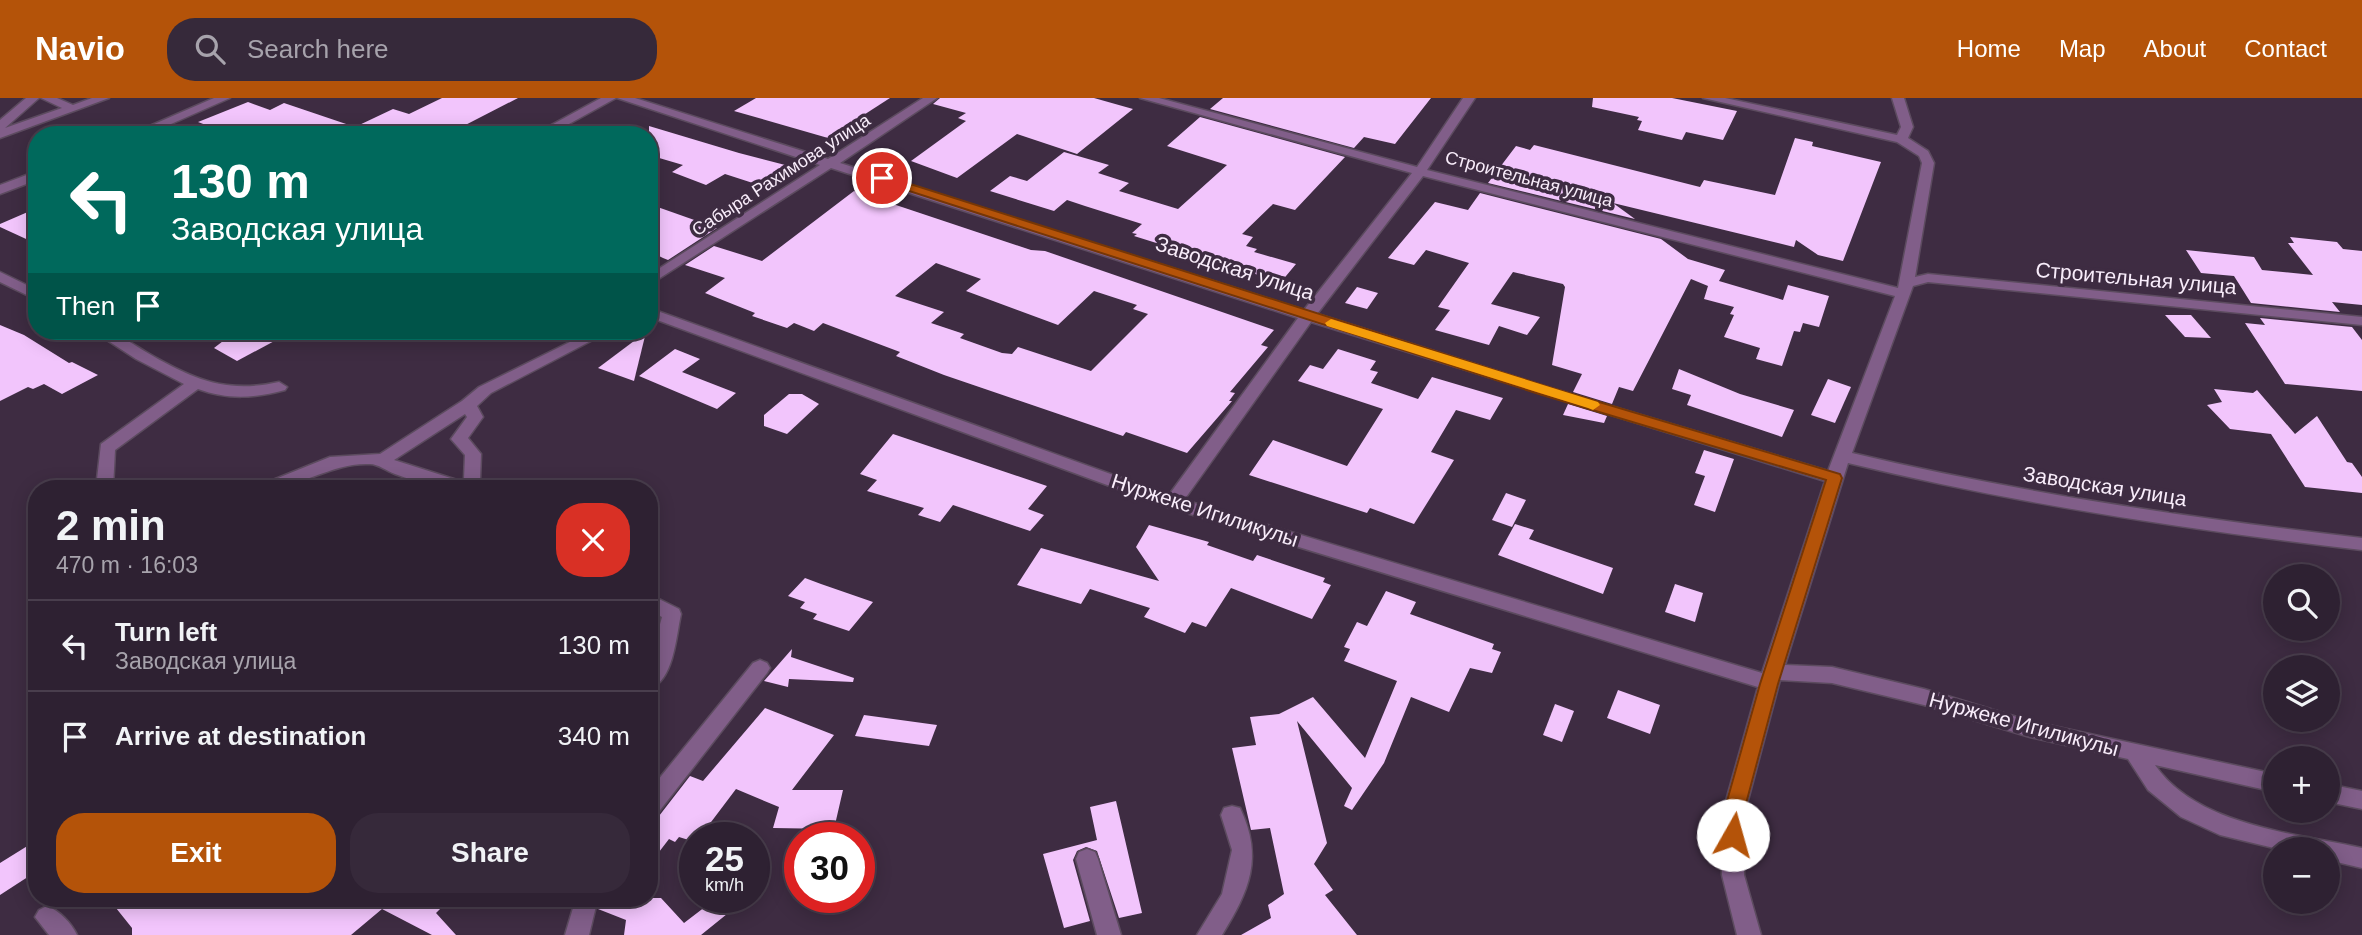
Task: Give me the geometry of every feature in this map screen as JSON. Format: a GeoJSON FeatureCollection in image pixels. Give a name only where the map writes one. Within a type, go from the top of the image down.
{"type":"FeatureCollection","features":[{"type":"Feature","properties":{"kind":"street"},"geometry":{"type":"LineString","coordinates":[[4,124],[33,98]]}},
{"type":"Feature","properties":{"kind":"street"},"geometry":{"type":"LineString","coordinates":[[47,98],[73,109]]}},
{"type":"Feature","properties":{"kind":"street"},"geometry":{"type":"LineString","coordinates":[[0,134],[103,98]]}},
{"type":"Feature","properties":{"kind":"street"},"geometry":{"type":"LineString","coordinates":[[156,126],[224,98]]}},
{"type":"Feature","properties":{"kind":"street"},"geometry":{"type":"LineString","coordinates":[[556,126],[610,98]]}},
{"type":"Feature","properties":{"kind":"street","name":"Заводская улица"},"geometry":{"type":"LineString","coordinates":[[622,98],[1834,478]]}},
{"type":"Feature","properties":{"kind":"street","name":"Сабыра Рахимова улица"},"geometry":{"type":"LineString","coordinates":[[658,275],[931,98]]}},
{"type":"Feature","properties":{"kind":"street","name":"Строительная улица"},"geometry":{"type":"LineString","coordinates":[[1146,98],[1421,170],[1905,289],[1928,278],[2362,321]]}},
{"type":"Feature","properties":{"kind":"street"},"geometry":{"type":"LineString","coordinates":[[1173,503],[1309,315],[1421,170],[1469,98]]}},
{"type":"Feature","properties":{"kind":"street"},"geometry":{"type":"LineString","coordinates":[[1709,98],[1901,139],[1924,154],[1928,163],[1905,289],[1834,478],[1771,678],[1733,815],[1733,875],[1749,935]]}},
{"type":"Feature","properties":{"kind":"street"},"geometry":{"type":"LineString","coordinates":[[1898,98],[1907,127],[1901,139]]}},
{"type":"Feature","properties":{"kind":"street"},"geometry":{"type":"LineString","coordinates":[[4,124],[29,125]]}},
{"type":"Feature","properties":{"kind":"street"},"geometry":{"type":"LineString","coordinates":[[0,190],[28,179]]}},
{"type":"Feature","properties":{"kind":"street"},"geometry":{"type":"LineString","coordinates":[[0,276],[28,291]]}},
{"type":"Feature","properties":{"kind":"street","name":"Нуржеке Игиликулы"},"geometry":{"type":"LineString","coordinates":[[658,315],[1173,503],[1771,678],[1832,675],[1924,697],[2030,729],[2263,780]]}},
{"type":"Feature","properties":{"kind":"street"},"geometry":{"type":"LineString","coordinates":[[116,340],[195,384],[240,394],[259,394],[279,387]]}},
{"type":"Feature","properties":{"kind":"street"},"geometry":{"type":"LineString","coordinates":[[382,461],[468,405],[485,390],[585,340]]}},
{"type":"Feature","properties":{"kind":"street"},"geometry":{"type":"LineString","coordinates":[[105,480],[107,448],[195,384]]}},
{"type":"Feature","properties":{"kind":"street"},"geometry":{"type":"LineString","coordinates":[[468,405],[475,417],[459,439],[473,454],[472,480]]}},
{"type":"Feature","properties":{"kind":"street","name":"Заводская улица"},"geometry":{"type":"LineString","coordinates":[[1843,456],[1933,480],[2040,500],[2233,529],[2362,544]]}},
{"type":"Feature","properties":{"kind":"street"},"geometry":{"type":"LineString","coordinates":[[289,480],[330,463],[374,458],[439,480]]}},
{"type":"Feature","properties":{"kind":"street"},"geometry":{"type":"LineString","coordinates":[[658,606],[672,614],[658,669]]}},
{"type":"Feature","properties":{"kind":"street"},"geometry":{"type":"LineString","coordinates":[[658,796],[760,668]]}},
{"type":"Feature","properties":{"kind":"street"},"geometry":{"type":"LineString","coordinates":[[2135,753],[2156,783],[2189,810],[2249,834],[2306,843],[2362,858]]}},
{"type":"Feature","properties":{"kind":"street"},"geometry":{"type":"LineString","coordinates":[[2340,795],[2362,800]]}},
{"type":"Feature","properties":{"kind":"street"},"geometry":{"type":"LineString","coordinates":[[1209,935],[1233,897],[1243,850],[1232,815]]}},
{"type":"Feature","properties":{"kind":"street"},"geometry":{"type":"LineString","coordinates":[[1087,859],[1109,935]]}},
{"type":"Feature","properties":{"kind":"street"},"geometry":{"type":"LineString","coordinates":[[577,935],[585,907]]}},
{"type":"Feature","properties":{"kind":"street"},"geometry":{"type":"LineString","coordinates":[[47,917],[65,935]]}},
{"type":"Feature","properties":{"kind":"building"},"geometry":{"type":"Polygon","coordinates":[[[442,98],[518,98],[464,126],[357,126],[393,109],[409,114],[442,98]]]}},
{"type":"Feature","properties":{"kind":"building"},"geometry":{"type":"Polygon","coordinates":[[[756,98],[890,98],[828,138],[734,111],[756,98]]]}},
{"type":"Feature","properties":{"kind":"building"},"geometry":{"type":"Polygon","coordinates":[[[940,98],[1094,98],[1133,109],[1077,154],[1017,134],[957,178],[911,161],[966,121],[958,118],[966,113],[933,104],[940,98]]]}},
{"type":"Feature","properties":{"kind":"building"},"geometry":{"type":"Polygon","coordinates":[[[1223,98],[1431,98],[1395,144],[1364,137],[1354,148],[1210,109],[1223,98]]]}},
{"type":"Feature","properties":{"kind":"building"},"geometry":{"type":"Polygon","coordinates":[[[1593,98],[1672,98],[1737,111],[1723,140],[1686,132],[1682,140],[1638,130],[1642,121],[1637,120],[1639,117],[1592,107],[1593,98]]]}},
{"type":"Feature","properties":{"kind":"building"},"geometry":{"type":"Polygon","coordinates":[[[248,102],[270,110],[284,103],[352,126],[208,126],[198,122],[248,102]]]}},
{"type":"Feature","properties":{"kind":"building"},"geometry":{"type":"Polygon","coordinates":[[[1200,117],[1345,157],[1295,210],[1273,204],[1242,234],[1253,237],[1246,246],[1257,249],[1254,252],[1296,264],[1281,282],[1134,236],[1137,234],[1132,233],[1142,224],[1067,200],[1054,211],[990,191],[1010,176],[1027,181],[1064,152],[1109,165],[1098,173],[1129,183],[1119,191],[1178,209],[1227,165],[1167,146],[1200,117]]]}},
{"type":"Feature","properties":{"kind":"building"},"geometry":{"type":"Polygon","coordinates":[[[658,129],[789,166],[759,185],[725,174],[706,185],[672,172],[683,165],[658,158],[658,129]]]}},
{"type":"Feature","properties":{"kind":"building"},"geometry":{"type":"Polygon","coordinates":[[[1795,138],[1813,142],[1812,146],[1881,162],[1843,261],[1818,255],[1796,240],[1794,247],[1613,203],[1635,219],[1488,183],[1516,146],[1530,150],[1534,145],[1700,187],[1704,180],[1775,195],[1795,138]]]}},
{"type":"Feature","properties":{"kind":"building"},"geometry":{"type":"Polygon","coordinates":[[[854,191],[1031,250],[1045,251],[1274,330],[1261,345],[1268,347],[1230,392],[1235,393],[1229,401],[1232,401],[1187,453],[1126,432],[1123,436],[944,375],[896,356],[900,352],[823,323],[814,331],[794,323],[787,328],[752,316],[755,313],[705,293],[725,278],[685,265],[714,246],[762,261],[854,191]],[[936,263],[895,296],[944,312],[931,323],[964,334],[960,338],[1002,353],[1012,354],[1018,347],[1091,371],[1148,314],[1133,309],[1137,305],[1094,291],[1058,325],[966,291],[981,279],[936,263]]]}},
{"type":"Feature","properties":{"kind":"building"},"geometry":{"type":"Polygon","coordinates":[[[1480,193],[1661,239],[1688,259],[1725,270],[1719,281],[1783,300],[1788,285],[1829,296],[1819,327],[1803,323],[1800,332],[1794,331],[1782,366],[1756,359],[1760,348],[1724,337],[1734,315],[1730,314],[1734,307],[1704,299],[1708,286],[1691,279],[1633,391],[1619,387],[1612,404],[1573,392],[1582,374],[1552,365],[1565,287],[1563,284],[1513,272],[1491,304],[1540,317],[1527,335],[1499,326],[1489,345],[1435,330],[1450,310],[1438,307],[1469,263],[1426,250],[1414,265],[1388,258],[1435,202],[1468,210],[1480,193]]]}},
{"type":"Feature","properties":{"kind":"building"},"geometry":{"type":"Polygon","coordinates":[[[658,207],[717,228],[668,260],[658,255],[658,207]]]}},
{"type":"Feature","properties":{"kind":"building"},"geometry":{"type":"Polygon","coordinates":[[[28,212],[28,240],[0,227],[0,224],[28,212]]]}},
{"type":"Feature","properties":{"kind":"building"},"geometry":{"type":"Polygon","coordinates":[[[2290,237],[2337,242],[2343,249],[2362,251],[2362,305],[2332,302],[2340,312],[2251,303],[2234,276],[2201,273],[2186,250],[2254,257],[2262,270],[2313,275],[2288,243],[2294,243],[2290,237]]]}},
{"type":"Feature","properties":{"kind":"building"},"geometry":{"type":"Polygon","coordinates":[[[1357,287],[1378,293],[1367,309],[1345,303],[1357,287]]]}},
{"type":"Feature","properties":{"kind":"building"},"geometry":{"type":"Polygon","coordinates":[[[2165,315],[2191,315],[2211,338],[2185,337],[2165,315]]]}},
{"type":"Feature","properties":{"kind":"building"},"geometry":{"type":"Polygon","coordinates":[[[2260,318],[2352,327],[2362,340],[2362,391],[2285,384],[2245,323],[2265,325],[2260,318]]]}},
{"type":"Feature","properties":{"kind":"building"},"geometry":{"type":"Polygon","coordinates":[[[0,325],[24,335],[28,340],[69,363],[98,375],[62,394],[44,384],[33,389],[28,387],[0,401],[0,325]]]}},
{"type":"Feature","properties":{"kind":"building"},"geometry":{"type":"Polygon","coordinates":[[[224,340],[276,340],[237,361],[214,348],[224,340]]]}},
{"type":"Feature","properties":{"kind":"building"},"geometry":{"type":"Polygon","coordinates":[[[635,340],[644,340],[634,381],[598,368],[635,340]]]}},
{"type":"Feature","properties":{"kind":"building"},"geometry":{"type":"Polygon","coordinates":[[[675,349],[700,359],[682,372],[736,393],[717,409],[639,376],[675,349]]]}},
{"type":"Feature","properties":{"kind":"building"},"geometry":{"type":"Polygon","coordinates":[[[1338,349],[1376,361],[1370,370],[1378,372],[1371,383],[1418,399],[1432,377],[1503,398],[1490,420],[1456,410],[1431,452],[1454,460],[1414,524],[1370,508],[1367,513],[1249,475],[1273,440],[1347,466],[1383,409],[1298,381],[1310,365],[1323,369],[1338,349]]]}},
{"type":"Feature","properties":{"kind":"building"},"geometry":{"type":"Polygon","coordinates":[[[1679,369],[1740,394],[1794,410],[1782,437],[1687,405],[1691,395],[1672,389],[1679,369]]]}},
{"type":"Feature","properties":{"kind":"building"},"geometry":{"type":"Polygon","coordinates":[[[1828,379],[1851,387],[1835,423],[1811,415],[1828,379]]]}},
{"type":"Feature","properties":{"kind":"building"},"geometry":{"type":"Polygon","coordinates":[[[2214,389],[2253,393],[2257,390],[2295,434],[2317,416],[2347,462],[2352,463],[2362,477],[2362,493],[2305,487],[2271,434],[2230,429],[2207,405],[2222,402],[2214,389]]]}},
{"type":"Feature","properties":{"kind":"building"},"geometry":{"type":"Polygon","coordinates":[[[789,394],[802,394],[819,404],[787,434],[764,426],[764,415],[789,394]]]}},
{"type":"Feature","properties":{"kind":"building"},"geometry":{"type":"Polygon","coordinates":[[[1568,404],[1607,416],[1604,423],[1563,415],[1568,404]]]}},
{"type":"Feature","properties":{"kind":"building"},"geometry":{"type":"Polygon","coordinates":[[[893,434],[1047,486],[1028,509],[1044,515],[1030,531],[953,505],[940,522],[918,515],[924,508],[867,491],[877,480],[860,474],[893,434]]]}},
{"type":"Feature","properties":{"kind":"building"},"geometry":{"type":"Polygon","coordinates":[[[1704,450],[1734,459],[1715,512],[1694,505],[1705,476],[1695,473],[1704,450]]]}},
{"type":"Feature","properties":{"kind":"building"},"geometry":{"type":"Polygon","coordinates":[[[1506,493],[1526,500],[1512,527],[1492,520],[1506,493]]]}},
{"type":"Feature","properties":{"kind":"building"},"geometry":{"type":"Polygon","coordinates":[[[1515,524],[1534,530],[1529,539],[1613,568],[1603,594],[1498,555],[1515,524]]]}},
{"type":"Feature","properties":{"kind":"building"},"geometry":{"type":"Polygon","coordinates":[[[1149,525],[1209,542],[1207,545],[1253,561],[1257,555],[1325,578],[1323,582],[1331,585],[1312,619],[1231,588],[1206,627],[1192,622],[1185,633],[1144,617],[1150,608],[1090,589],[1081,604],[1017,585],[1041,548],[1159,581],[1136,547],[1149,525]]]}},
{"type":"Feature","properties":{"kind":"building"},"geometry":{"type":"Polygon","coordinates":[[[805,578],[873,602],[849,631],[813,619],[817,614],[800,608],[805,602],[788,596],[805,578]]]}},
{"type":"Feature","properties":{"kind":"building"},"geometry":{"type":"Polygon","coordinates":[[[1675,584],[1703,593],[1695,622],[1665,612],[1675,584]]]}},
{"type":"Feature","properties":{"kind":"building"},"geometry":{"type":"Polygon","coordinates":[[[1386,591],[1416,602],[1410,614],[1494,644],[1492,649],[1501,652],[1492,673],[1470,668],[1449,712],[1411,697],[1384,763],[1352,810],[1344,806],[1352,788],[1297,721],[1327,843],[1314,864],[1333,890],[1325,895],[1357,935],[1241,935],[1271,918],[1268,905],[1284,894],[1270,828],[1251,830],[1232,748],[1256,745],[1250,717],[1279,714],[1313,697],[1365,758],[1397,681],[1344,661],[1350,649],[1344,647],[1357,622],[1367,626],[1386,591]]]}},
{"type":"Feature","properties":{"kind":"building"},"geometry":{"type":"Polygon","coordinates":[[[792,649],[791,657],[854,678],[853,682],[789,679],[788,687],[764,681],[792,649]]]}},
{"type":"Feature","properties":{"kind":"building"},"geometry":{"type":"Polygon","coordinates":[[[1618,690],[1660,705],[1650,734],[1607,718],[1618,690]]]}},
{"type":"Feature","properties":{"kind":"building"},"geometry":{"type":"Polygon","coordinates":[[[1555,704],[1574,711],[1562,742],[1543,735],[1555,704]]]}},
{"type":"Feature","properties":{"kind":"building"},"geometry":{"type":"Polygon","coordinates":[[[765,708],[834,735],[792,790],[843,790],[836,822],[784,822],[784,828],[773,828],[779,807],[736,789],[711,822],[679,822],[679,837],[675,842],[669,839],[658,853],[658,816],[690,776],[703,781],[765,708]]]}},
{"type":"Feature","properties":{"kind":"building"},"geometry":{"type":"Polygon","coordinates":[[[864,715],[937,725],[929,746],[855,736],[864,715]]]}},
{"type":"Feature","properties":{"kind":"building"},"geometry":{"type":"Polygon","coordinates":[[[1116,801],[1142,913],[1119,918],[1097,851],[1086,847],[1077,851],[1073,860],[1090,921],[1064,928],[1043,854],[1097,840],[1090,807],[1116,801]]]}},
{"type":"Feature","properties":{"kind":"building"},"geometry":{"type":"Polygon","coordinates":[[[28,846],[28,877],[0,895],[0,863],[28,846]]]}},
{"type":"Feature","properties":{"kind":"building"},"geometry":{"type":"Polygon","coordinates":[[[658,898],[661,898],[684,923],[697,913],[727,914],[701,935],[624,935],[626,920],[598,907],[658,907],[658,898]]]}},
{"type":"Feature","properties":{"kind":"building"},"geometry":{"type":"Polygon","coordinates":[[[115,907],[442,907],[436,913],[456,935],[432,935],[382,909],[351,935],[132,935],[132,928],[115,907]]]}},
{"type":"Feature","properties":{"kind":"slow traffic"},"geometry":{"type":"LineString","coordinates":[[1331,323],[1593,405]]}},
{"type":"Feature","properties":{"kind":"route"},"geometry":{"type":"LineString","coordinates":[[882,178],[1544,391],[1834,478],[1769,684],[1733,815],[1733,835]]}}]}
